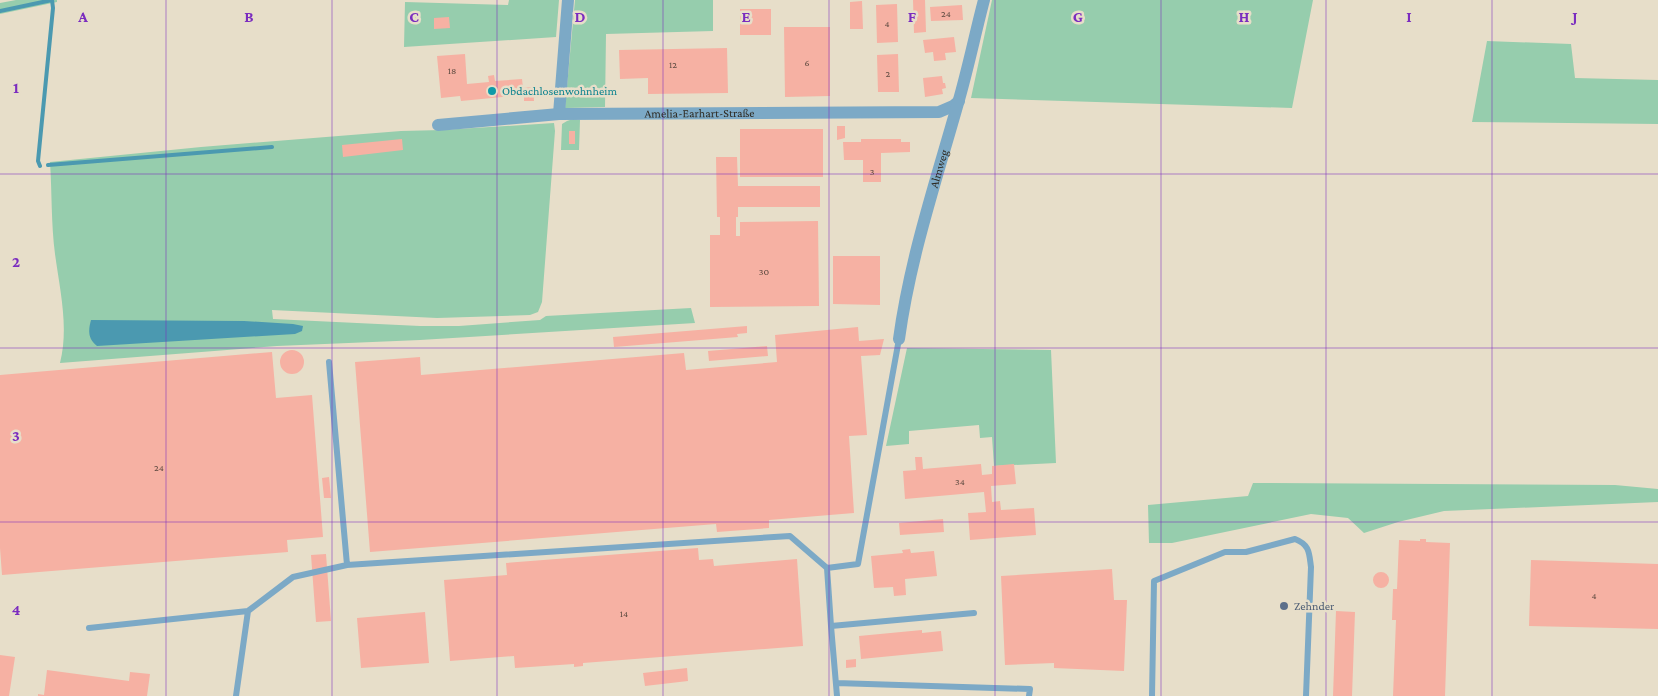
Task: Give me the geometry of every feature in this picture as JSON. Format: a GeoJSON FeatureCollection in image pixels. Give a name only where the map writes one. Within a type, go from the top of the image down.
{"type":"FeatureCollection","features":[{"type":"Feature","properties":{"kind":"street"},"geometry":{"type":"LineString","coordinates":[[560,114],[568,0]]}},
{"type":"Feature","properties":{"kind":"street","name":"Almweg"},"geometry":{"type":"LineString","coordinates":[[899,339],[902,314],[926,213],[959,102],[984,0]]}},
{"type":"Feature","properties":{"kind":"street","name":"Amelia-Earhart-Straße"},"geometry":{"type":"LineString","coordinates":[[438,125],[560,114],[939,112],[959,102]]}},
{"type":"Feature","properties":{"kind":"lane"},"geometry":{"type":"LineString","coordinates":[[827,568],[858,564],[899,339]]}},
{"type":"Feature","properties":{"kind":"lane"},"geometry":{"type":"LineString","coordinates":[[329,362],[347,565]]}},
{"type":"Feature","properties":{"kind":"lane"},"geometry":{"type":"LineString","coordinates":[[88,628],[248,611],[293,577],[347,565],[790,536],[827,568],[836,696]]}},
{"type":"Feature","properties":{"kind":"lane"},"geometry":{"type":"LineString","coordinates":[[1152,696],[1154,581],[1225,552],[1246,552],[1296,539],[1303,542],[1308,550],[1311,567],[1306,696]]}},
{"type":"Feature","properties":{"kind":"lane"},"geometry":{"type":"LineString","coordinates":[[236,696],[248,611]]}},
{"type":"Feature","properties":{"kind":"lane"},"geometry":{"type":"LineString","coordinates":[[831,626],[974,612]]}},
{"type":"Feature","properties":{"kind":"lane"},"geometry":{"type":"LineString","coordinates":[[836,683],[1030,689],[1030,696]]}},
{"type":"Feature","properties":{"kind":"green space"},"geometry":{"type":"Polygon","coordinates":[[[16,0],[57,0],[57,2],[0,14],[0,3],[16,0]]]}},
{"type":"Feature","properties":{"kind":"green space"},"geometry":{"type":"Polygon","coordinates":[[[509,0],[559,0],[556,37],[404,47],[405,2],[508,5],[509,0]]]}},
{"type":"Feature","properties":{"kind":"green space"},"geometry":{"type":"Polygon","coordinates":[[[575,0],[713,0],[713,31],[606,34],[605,107],[565,108],[575,0]]]}},
{"type":"Feature","properties":{"kind":"green space"},"geometry":{"type":"Polygon","coordinates":[[[992,0],[1313,0],[1292,108],[971,98],[992,0]]]}},
{"type":"Feature","properties":{"kind":"green space"},"geometry":{"type":"Polygon","coordinates":[[[1487,41],[1571,44],[1575,78],[1658,80],[1658,124],[1472,122],[1487,41]]]}},
{"type":"Feature","properties":{"kind":"green space"},"geometry":{"type":"Polygon","coordinates":[[[573,119],[580,120],[579,150],[561,150],[562,124],[573,119]]]}},
{"type":"Feature","properties":{"kind":"green space"},"geometry":{"type":"Polygon","coordinates":[[[554,123],[555,131],[542,302],[538,312],[530,315],[437,318],[272,310],[273,319],[459,326],[540,320],[546,316],[691,308],[695,323],[420,340],[277,346],[60,363],[63,349],[64,322],[54,243],[50,162],[201,147],[401,131],[554,123]]]}},
{"type":"Feature","properties":{"kind":"green space"},"geometry":{"type":"Polygon","coordinates":[[[907,348],[1051,350],[1056,463],[994,466],[992,437],[980,438],[979,425],[909,431],[909,444],[886,446],[907,348]]]}},
{"type":"Feature","properties":{"kind":"green space"},"geometry":{"type":"Polygon","coordinates":[[[1253,483],[1615,485],[1658,489],[1658,502],[1444,511],[1398,522],[1364,533],[1348,518],[1311,514],[1172,543],[1149,543],[1148,505],[1248,496],[1253,483]]]}},
{"type":"Feature","properties":{"kind":"water"},"geometry":{"type":"Polygon","coordinates":[[[91,320],[244,321],[303,326],[302,331],[295,334],[97,346],[92,341],[90,334],[91,320]]]}},
{"type":"Feature","properties":{"kind":"building"},"geometry":{"type":"Polygon","coordinates":[[[913,0],[925,0],[926,32],[914,33],[913,0]]]}},
{"type":"Feature","properties":{"kind":"building"},"geometry":{"type":"Polygon","coordinates":[[[862,1],[863,29],[850,29],[850,2],[862,1]]]}},
{"type":"Feature","properties":{"kind":"building"},"geometry":{"type":"Polygon","coordinates":[[[897,4],[898,42],[877,43],[876,5],[897,4]]]}},
{"type":"Feature","properties":{"kind":"building"},"geometry":{"type":"Polygon","coordinates":[[[962,5],[963,20],[931,21],[930,7],[962,5]]]}},
{"type":"Feature","properties":{"kind":"building"},"geometry":{"type":"Polygon","coordinates":[[[740,9],[771,9],[771,35],[740,35],[740,9]]]}},
{"type":"Feature","properties":{"kind":"building"},"geometry":{"type":"Polygon","coordinates":[[[449,17],[450,28],[434,29],[434,18],[449,17]]]}},
{"type":"Feature","properties":{"kind":"building"},"geometry":{"type":"Polygon","coordinates":[[[784,27],[830,27],[830,96],[785,97],[784,27]]]}},
{"type":"Feature","properties":{"kind":"building"},"geometry":{"type":"Polygon","coordinates":[[[954,37],[956,52],[945,53],[946,60],[934,61],[933,52],[925,53],[923,40],[954,37]]]}},
{"type":"Feature","properties":{"kind":"building"},"geometry":{"type":"Polygon","coordinates":[[[727,48],[728,93],[648,94],[648,78],[620,79],[619,50],[727,48]]]}},
{"type":"Feature","properties":{"kind":"building"},"geometry":{"type":"Polygon","coordinates":[[[465,54],[467,84],[489,82],[488,76],[494,75],[495,81],[522,79],[523,88],[533,87],[534,101],[524,101],[524,95],[461,101],[460,96],[441,98],[437,56],[465,54]]]}},
{"type":"Feature","properties":{"kind":"building"},"geometry":{"type":"Polygon","coordinates":[[[898,54],[899,92],[878,92],[877,55],[898,54]]]}},
{"type":"Feature","properties":{"kind":"building"},"geometry":{"type":"Polygon","coordinates":[[[942,76],[946,88],[942,89],[943,94],[925,97],[923,78],[942,76]]]}},
{"type":"Feature","properties":{"kind":"building"},"geometry":{"type":"Polygon","coordinates":[[[837,126],[845,126],[845,138],[837,140],[837,126]]]}},
{"type":"Feature","properties":{"kind":"building"},"geometry":{"type":"Polygon","coordinates":[[[740,129],[823,129],[823,177],[740,177],[740,129]]]}},
{"type":"Feature","properties":{"kind":"building"},"geometry":{"type":"Polygon","coordinates":[[[569,131],[575,131],[575,144],[569,144],[569,131]]]}},
{"type":"Feature","properties":{"kind":"building"},"geometry":{"type":"Polygon","coordinates":[[[402,139],[403,150],[343,157],[342,145],[402,139]]]}},
{"type":"Feature","properties":{"kind":"building"},"geometry":{"type":"Polygon","coordinates":[[[861,139],[901,139],[901,142],[910,142],[910,152],[881,153],[881,182],[863,182],[863,160],[844,160],[843,142],[861,142],[861,139]]]}},
{"type":"Feature","properties":{"kind":"building"},"geometry":{"type":"Polygon","coordinates":[[[716,157],[737,157],[738,186],[820,186],[820,207],[738,207],[738,217],[736,217],[736,236],[740,236],[740,222],[818,221],[819,306],[710,307],[710,235],[720,235],[720,217],[717,217],[716,157]]]}},
{"type":"Feature","properties":{"kind":"building"},"geometry":{"type":"Polygon","coordinates":[[[833,256],[880,256],[880,305],[833,304],[833,256]]]}},
{"type":"Feature","properties":{"kind":"building"},"geometry":{"type":"Polygon","coordinates":[[[747,326],[747,333],[737,334],[738,337],[614,347],[613,337],[747,326]]]}},
{"type":"Feature","properties":{"kind":"building"},"geometry":{"type":"Polygon","coordinates":[[[858,327],[859,341],[884,339],[880,355],[861,356],[867,435],[849,436],[854,513],[769,520],[769,528],[717,532],[716,524],[370,552],[355,362],[420,357],[421,375],[684,353],[686,370],[777,362],[775,335],[858,327]]]}},
{"type":"Feature","properties":{"kind":"building"},"geometry":{"type":"Polygon","coordinates":[[[767,346],[768,356],[709,361],[708,351],[767,346]]]}},
{"type":"Feature","properties":{"kind":"building"},"geometry":{"type":"Polygon","coordinates":[[[292,350],[300,354],[304,362],[300,370],[292,374],[284,370],[280,362],[284,354],[292,350]]]}},
{"type":"Feature","properties":{"kind":"building"},"geometry":{"type":"Polygon","coordinates":[[[272,352],[276,398],[312,395],[323,537],[287,540],[288,552],[2,575],[0,548],[0,375],[272,352]]]}},
{"type":"Feature","properties":{"kind":"building"},"geometry":{"type":"Polygon","coordinates":[[[915,457],[922,457],[923,469],[981,464],[982,475],[992,474],[992,466],[1014,464],[1016,484],[991,486],[992,502],[1000,501],[1001,510],[1034,508],[1036,535],[970,540],[968,513],[986,512],[984,492],[905,499],[903,471],[916,470],[915,457]]]}},
{"type":"Feature","properties":{"kind":"building"},"geometry":{"type":"Polygon","coordinates":[[[329,477],[331,498],[324,498],[322,478],[329,477]]]}},
{"type":"Feature","properties":{"kind":"building"},"geometry":{"type":"Polygon","coordinates":[[[943,519],[944,532],[900,535],[899,523],[943,519]]]}},
{"type":"Feature","properties":{"kind":"building"},"geometry":{"type":"Polygon","coordinates":[[[1420,539],[1426,539],[1426,542],[1450,543],[1445,696],[1393,696],[1396,620],[1392,620],[1393,589],[1397,589],[1399,540],[1420,541],[1420,539]]]}},
{"type":"Feature","properties":{"kind":"building"},"geometry":{"type":"Polygon","coordinates":[[[698,548],[699,560],[713,559],[714,566],[797,559],[803,646],[583,663],[583,666],[574,667],[574,664],[515,668],[514,656],[450,661],[444,580],[507,575],[506,563],[698,548]]]}},
{"type":"Feature","properties":{"kind":"building"},"geometry":{"type":"Polygon","coordinates":[[[910,549],[911,553],[934,551],[937,576],[905,579],[906,595],[894,596],[893,587],[874,588],[871,556],[903,553],[902,550],[910,549]]]}},
{"type":"Feature","properties":{"kind":"building"},"geometry":{"type":"Polygon","coordinates":[[[326,554],[331,621],[316,622],[311,555],[326,554]]]}},
{"type":"Feature","properties":{"kind":"building"},"geometry":{"type":"Polygon","coordinates":[[[1531,560],[1658,564],[1658,629],[1529,626],[1531,560]]]}},
{"type":"Feature","properties":{"kind":"building"},"geometry":{"type":"Polygon","coordinates":[[[1112,569],[1114,600],[1127,600],[1124,671],[1054,668],[1054,663],[1005,665],[1001,576],[1112,569]]]}},
{"type":"Feature","properties":{"kind":"building"},"geometry":{"type":"Polygon","coordinates":[[[1381,572],[1387,574],[1389,580],[1387,586],[1381,588],[1375,586],[1373,580],[1375,574],[1381,572]]]}},
{"type":"Feature","properties":{"kind":"building"},"geometry":{"type":"Polygon","coordinates":[[[1336,611],[1355,612],[1352,696],[1333,696],[1336,611]]]}},
{"type":"Feature","properties":{"kind":"building"},"geometry":{"type":"Polygon","coordinates":[[[425,612],[429,663],[361,668],[357,618],[425,612]]]}},
{"type":"Feature","properties":{"kind":"building"},"geometry":{"type":"Polygon","coordinates":[[[922,630],[922,633],[941,631],[943,651],[861,659],[859,636],[922,630]]]}},
{"type":"Feature","properties":{"kind":"building"},"geometry":{"type":"Polygon","coordinates":[[[0,655],[15,657],[9,696],[0,696],[0,655]]]}},
{"type":"Feature","properties":{"kind":"building"},"geometry":{"type":"Polygon","coordinates":[[[856,659],[856,667],[846,668],[846,660],[856,659]]]}},
{"type":"Feature","properties":{"kind":"building"},"geometry":{"type":"Polygon","coordinates":[[[687,668],[688,681],[645,686],[643,673],[687,668]]]}},
{"type":"Feature","properties":{"kind":"building"},"geometry":{"type":"Polygon","coordinates":[[[47,670],[129,681],[130,672],[150,674],[147,696],[38,696],[38,694],[44,695],[47,670]]]}},
{"type":"Feature","properties":{"kind":"waterway"},"geometry":{"type":"LineString","coordinates":[[0,11],[52,0],[53,8],[38,161],[40,166]]}},
{"type":"Feature","properties":{"kind":"waterway"},"geometry":{"type":"LineString","coordinates":[[48,165],[272,147]]}},
{"type":"Feature","properties":{"kind":"place","name":"Obdachlosenwohnheim"},"geometry":{"type":"Point","coordinates":[492,91]}},
{"type":"Feature","properties":{"kind":"place","name":"Zehnder"},"geometry":{"type":"Point","coordinates":[1284,606]}}]}
